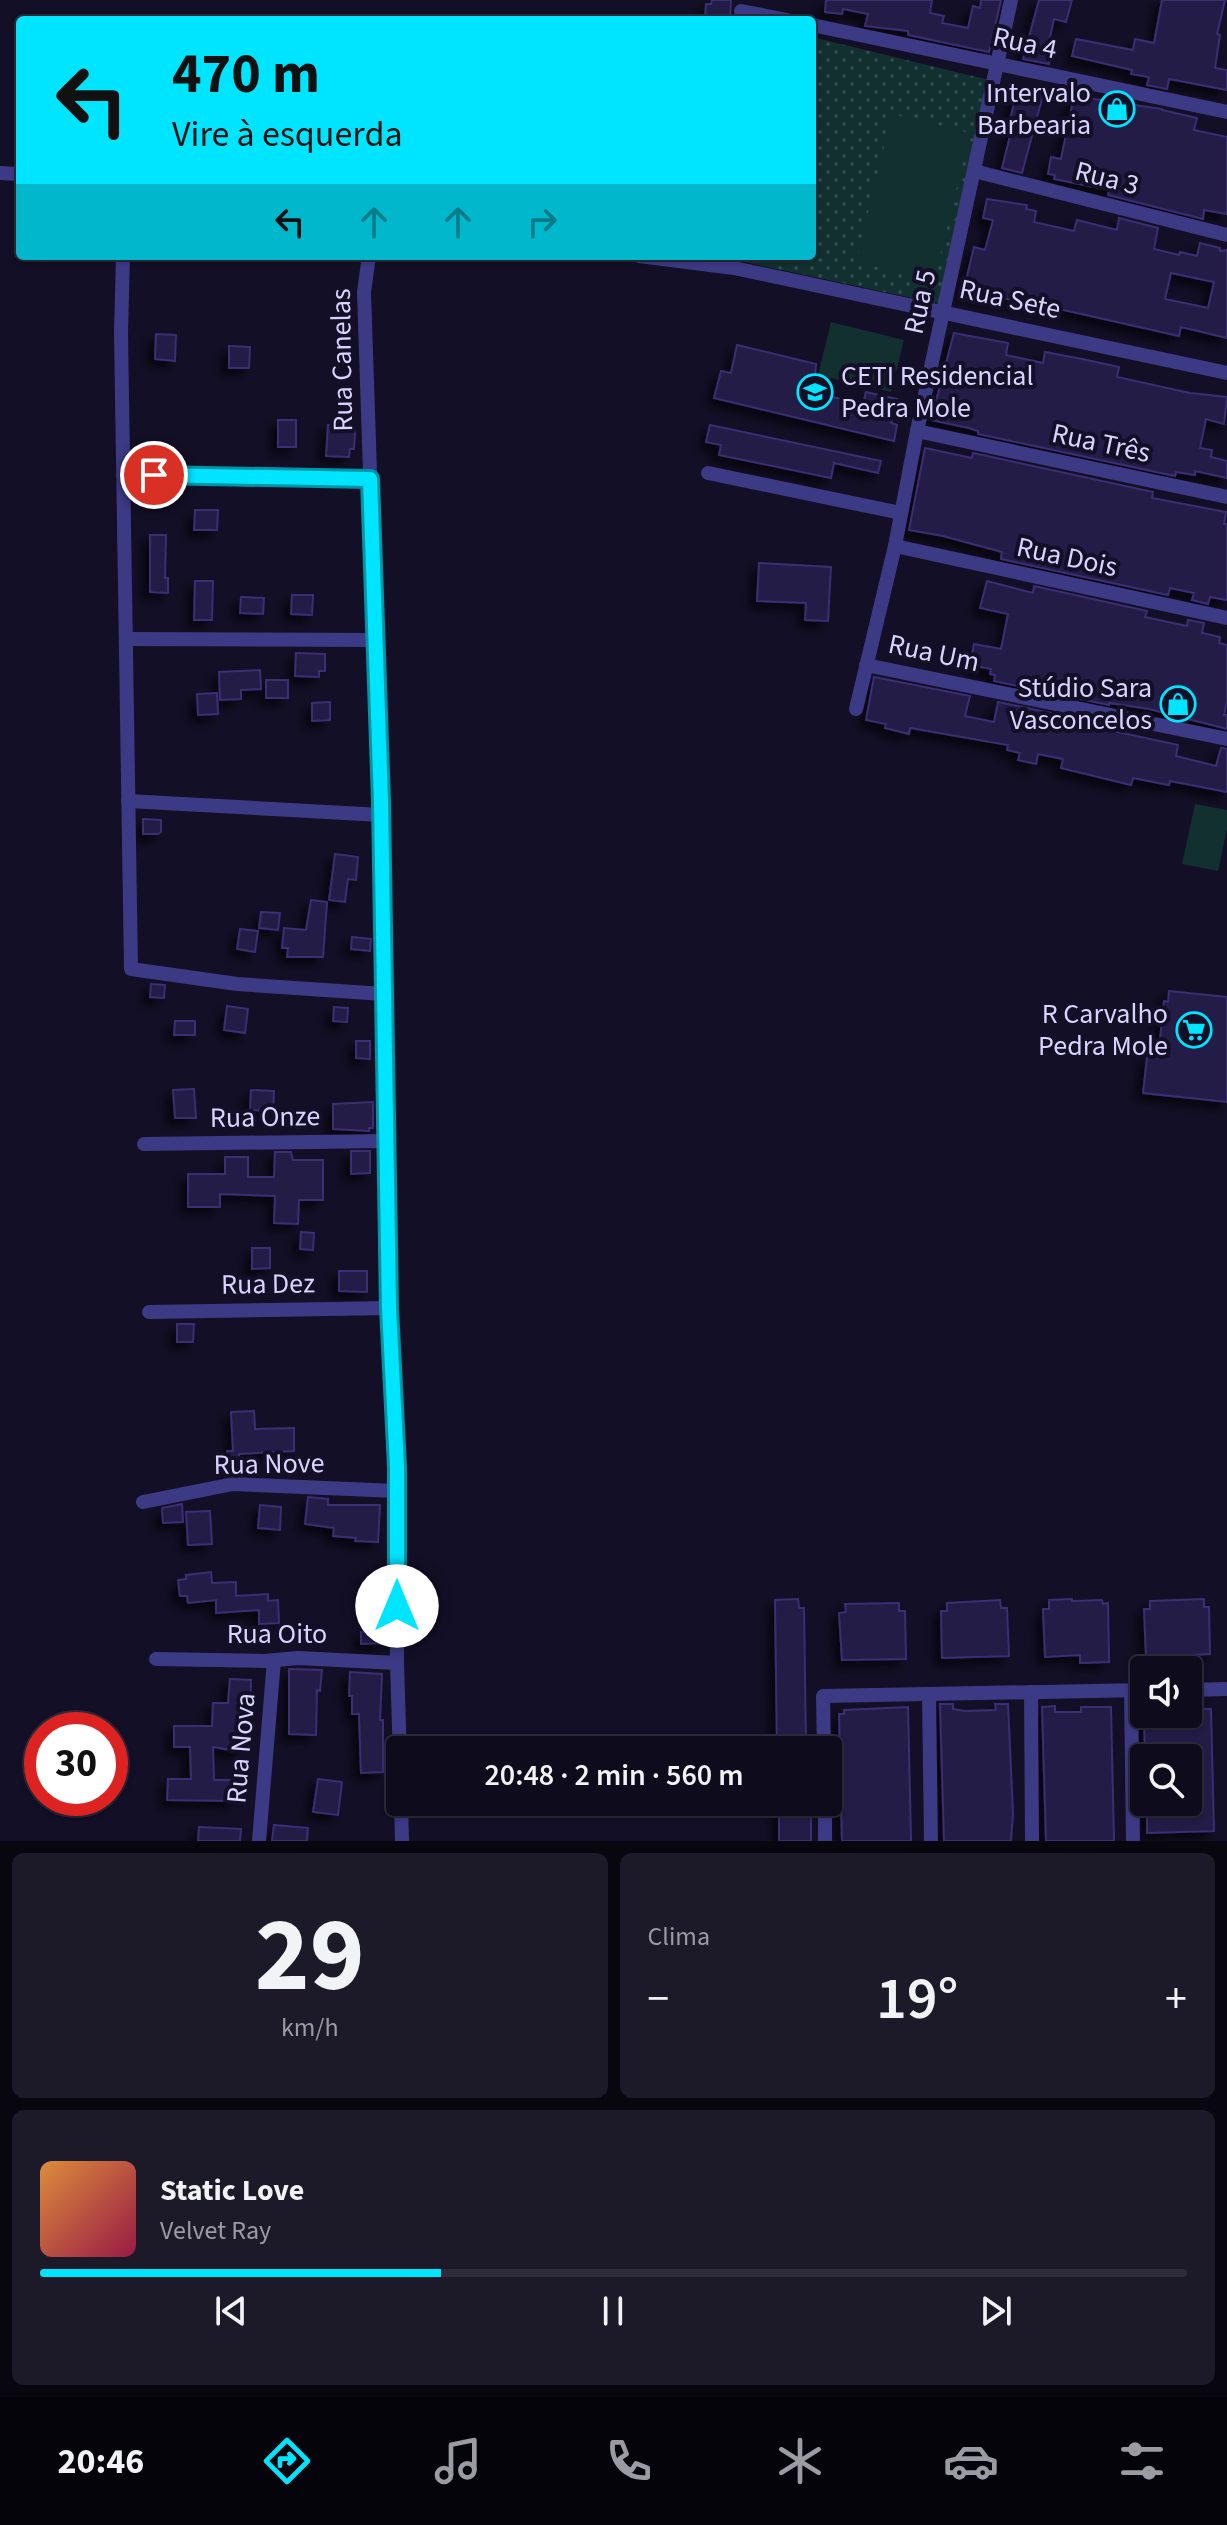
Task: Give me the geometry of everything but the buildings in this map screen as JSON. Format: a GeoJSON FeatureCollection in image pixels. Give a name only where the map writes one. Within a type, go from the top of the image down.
{"type":"FeatureCollection","features":[{"type":"Feature","properties":{"kind":"street","name":"Rua 5"},"geometry":{"type":"LineString","coordinates":[[856,709],[895,546],[1011,0]]}},
{"type":"Feature","properties":{"kind":"street"},"geometry":{"type":"LineString","coordinates":[[741,10],[769,16]]}},
{"type":"Feature","properties":{"kind":"street","name":"Rua 4"},"geometry":{"type":"LineString","coordinates":[[816,26],[1227,112]]}},
{"type":"Feature","properties":{"kind":"street","name":"Rua 3"},"geometry":{"type":"LineString","coordinates":[[974,171],[1227,235]]}},
{"type":"Feature","properties":{"kind":"street"},"geometry":{"type":"LineString","coordinates":[[123,260],[121,333],[131,969],[237,984],[384,994]]}},
{"type":"Feature","properties":{"kind":"street","name":"Rua Canelas"},"geometry":{"type":"LineString","coordinates":[[368,260],[364,292],[381,815],[389,1308],[397,1491],[399,1736]]}},
{"type":"Feature","properties":{"kind":"street","name":"Rua Sete"},"geometry":{"type":"LineString","coordinates":[[703,260],[735,262],[1227,373]]}},
{"type":"Feature","properties":{"kind":"street","name":"Rua Três"},"geometry":{"type":"LineString","coordinates":[[917,431],[1227,497]]}},
{"type":"Feature","properties":{"kind":"street"},"geometry":{"type":"LineString","coordinates":[[708,473],[901,513]]}},
{"type":"Feature","properties":{"kind":"street"},"geometry":{"type":"LineString","coordinates":[[123,475],[370,479]]}},
{"type":"Feature","properties":{"kind":"street","name":"Rua Dois"},"geometry":{"type":"LineString","coordinates":[[895,546],[1227,618]]}},
{"type":"Feature","properties":{"kind":"street"},"geometry":{"type":"LineString","coordinates":[[126,639],[375,640]]}},
{"type":"Feature","properties":{"kind":"street","name":"Rua Um"},"geometry":{"type":"LineString","coordinates":[[866,665],[1227,739]]}},
{"type":"Feature","properties":{"kind":"street"},"geometry":{"type":"LineString","coordinates":[[128,801],[381,815]]}},
{"type":"Feature","properties":{"kind":"street","name":"Rua Onze"},"geometry":{"type":"LineString","coordinates":[[144,1144],[387,1141]]}},
{"type":"Feature","properties":{"kind":"street","name":"Rua Dez"},"geometry":{"type":"LineString","coordinates":[[149,1312],[389,1308]]}},
{"type":"Feature","properties":{"kind":"street","name":"Rua Nove"},"geometry":{"type":"LineString","coordinates":[[143,1502],[233,1484],[397,1491]]}},
{"type":"Feature","properties":{"kind":"street","name":"Rua Oito"},"geometry":{"type":"LineString","coordinates":[[156,1659],[298,1658],[397,1663]]}},
{"type":"Feature","properties":{"kind":"street","name":"Rua Nova"},"geometry":{"type":"LineString","coordinates":[[259,1841],[274,1660]]}},
{"type":"Feature","properties":{"kind":"street"},"geometry":{"type":"LineString","coordinates":[[1202,1690],[1227,1689]]}},
{"type":"Feature","properties":{"kind":"street"},"geometry":{"type":"LineString","coordinates":[[824,1736],[823,1696],[1130,1690]]}},
{"type":"Feature","properties":{"kind":"street"},"geometry":{"type":"LineString","coordinates":[[1031,1692],[1032,1841]]}},
{"type":"Feature","properties":{"kind":"street"},"geometry":{"type":"LineString","coordinates":[[929,1694],[931,1841]]}},
{"type":"Feature","properties":{"kind":"street"},"geometry":{"type":"LineString","coordinates":[[1133,1841],[1136,1728]]}},
{"type":"Feature","properties":{"kind":"street"},"geometry":{"type":"LineString","coordinates":[[401,1816],[402,1841]]}},
{"type":"Feature","properties":{"kind":"street"},"geometry":{"type":"LineString","coordinates":[[825,1816],[825,1841]]}},
{"type":"Feature","properties":{"kind":"green space"},"geometry":{"type":"Polygon","coordinates":[[[816,38],[989,80],[940,304],[744,262],[816,260],[816,38]]]}},
{"type":"Feature","properties":{"kind":"green space"},"geometry":{"type":"Polygon","coordinates":[[[892,114],[970,133],[934,280],[856,262],[892,114]]]}},
{"type":"Feature","properties":{"kind":"green space"},"geometry":{"type":"Polygon","coordinates":[[[831,322],[904,340],[891,392],[818,375],[831,322]]]}},
{"type":"Feature","properties":{"kind":"green space"},"geometry":{"type":"Polygon","coordinates":[[[1195,804],[1227,810],[1227,829],[1218,871],[1182,864],[1195,804]]]}},
{"type":"Feature","properties":{"kind":"place","name":"Intervalo Barbearia"},"geometry":{"type":"Point","coordinates":[1117,109]}},
{"type":"Feature","properties":{"kind":"place","name":"CETI Residencial Pedra Mole"},"geometry":{"type":"Point","coordinates":[815,392]}},
{"type":"Feature","properties":{"kind":"place","name":"Stúdio Sara Vasconcelos"},"geometry":{"type":"Point","coordinates":[1178,704]}},
{"type":"Feature","properties":{"kind":"place","name":"R Carvalho Pedra Mole"},"geometry":{"type":"Point","coordinates":[1194,1030]}},
{"type":"Feature","properties":{"kind":"route"},"geometry":{"type":"LineString","coordinates":[[154,475],[370,479],[381,802],[389,1308],[397,1467],[397,1606]]}}]}
